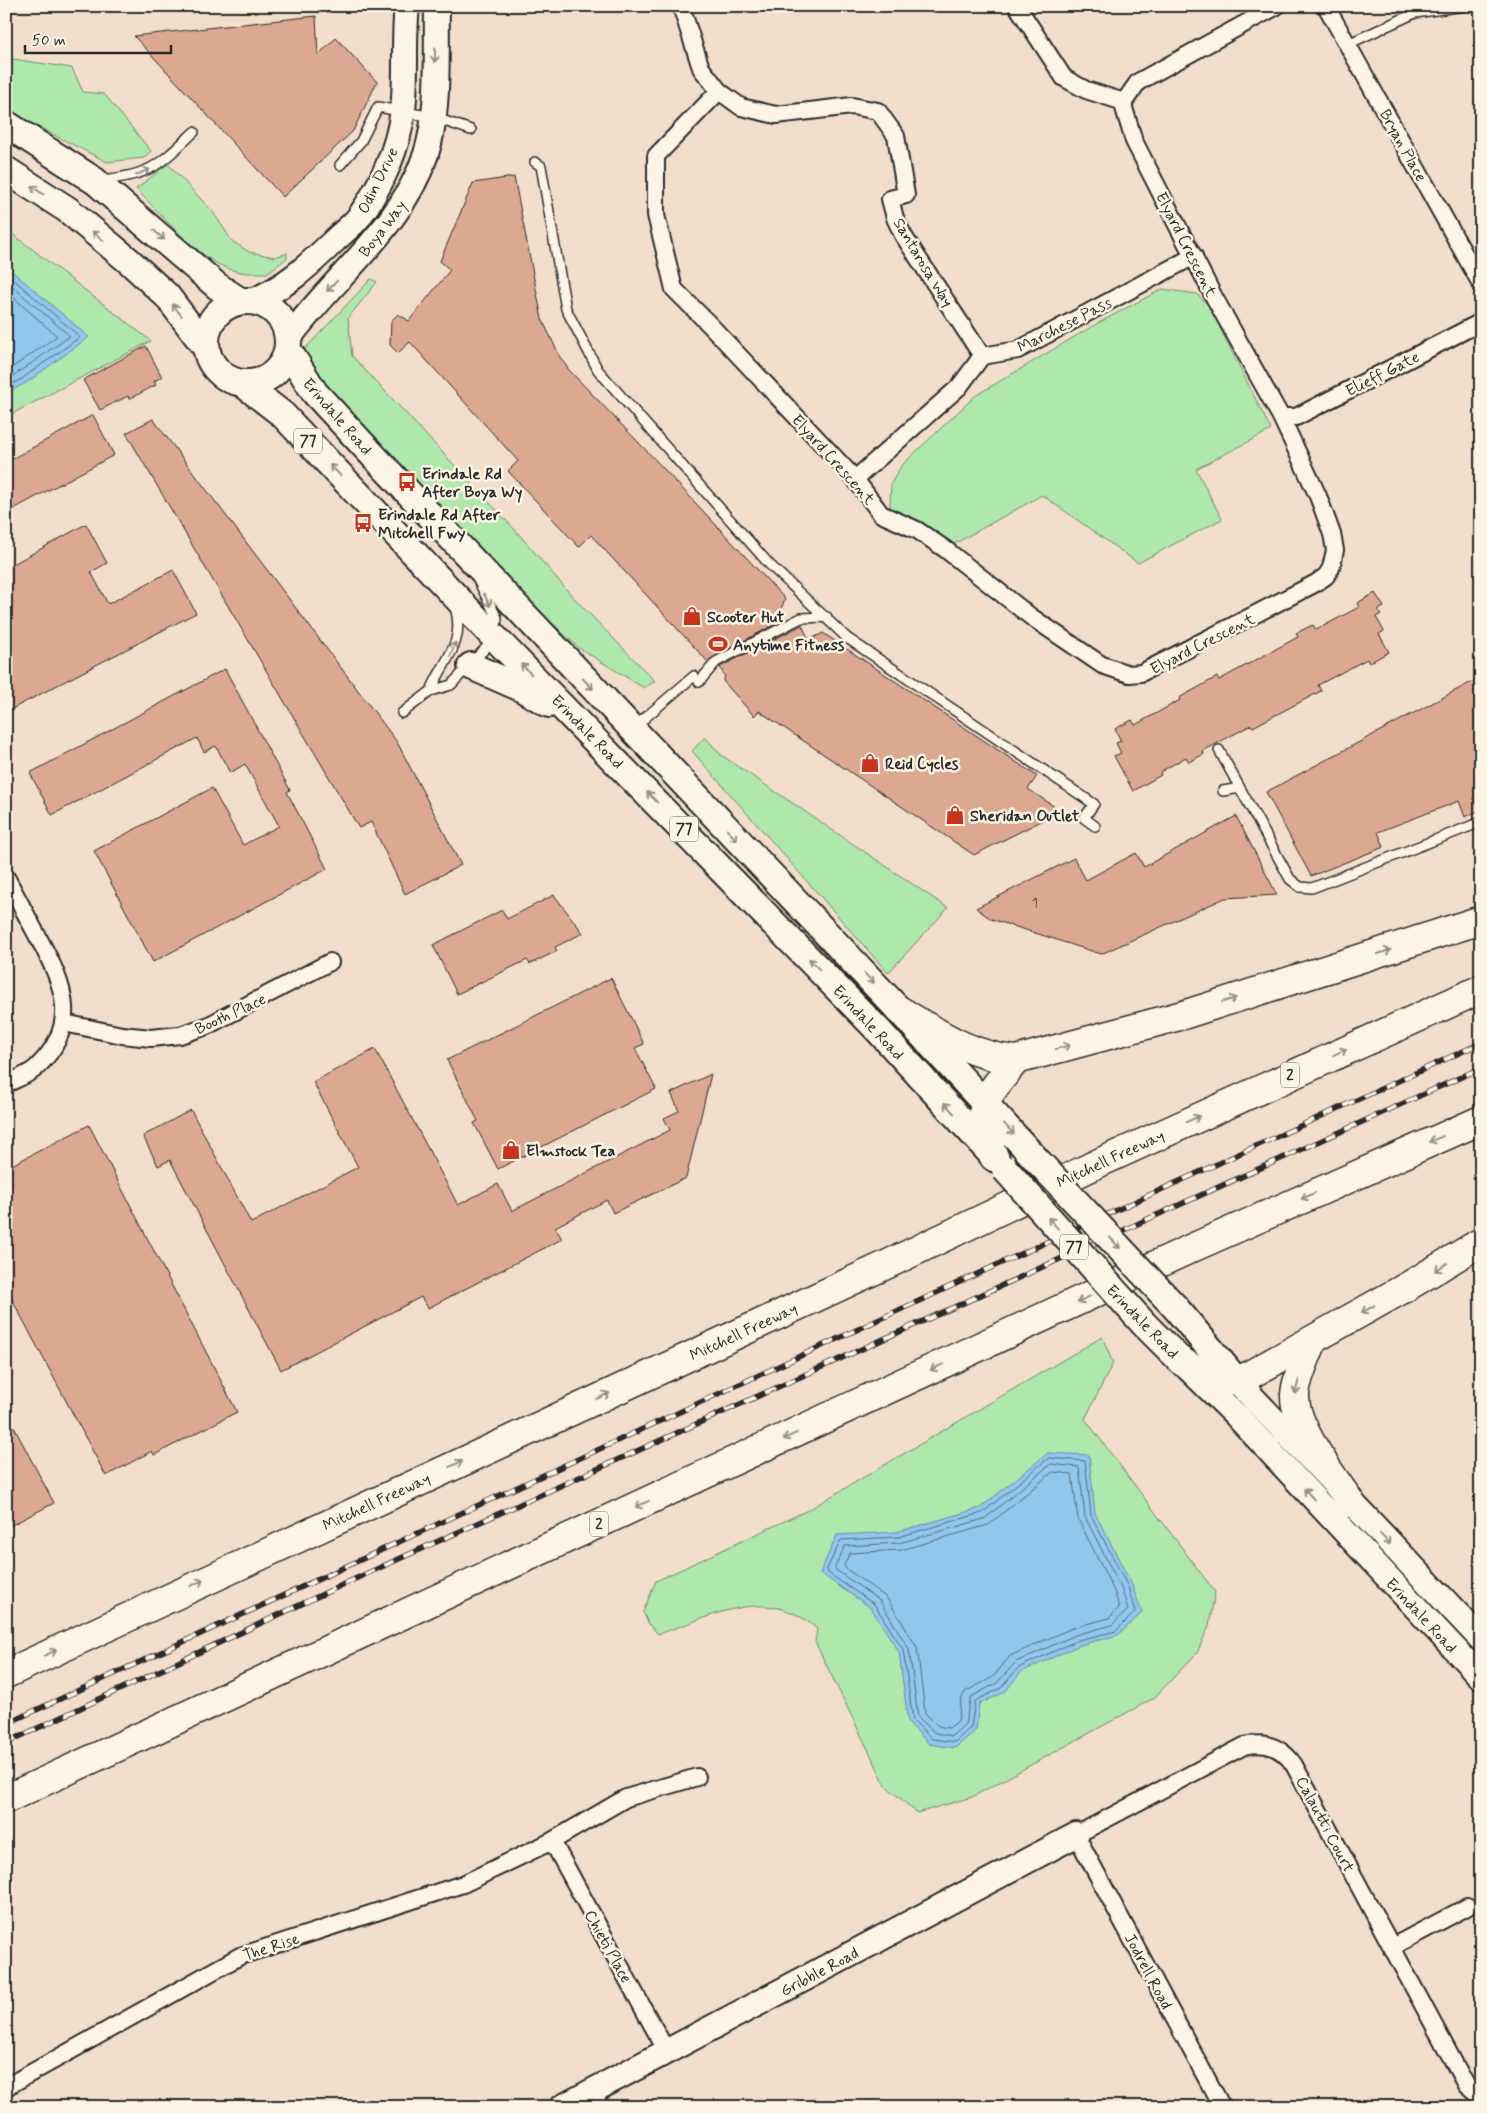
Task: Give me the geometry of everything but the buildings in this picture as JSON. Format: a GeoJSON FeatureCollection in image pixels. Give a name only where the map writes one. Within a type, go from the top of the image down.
{"type":"FeatureCollection","features":[{"type":"Feature","properties":{"kind":"highway"},"geometry":{"type":"LineString","coordinates":[[899,1010],[966,1048],[990,1056],[1016,1060],[1183,1015],[1481,920]]}},
{"type":"Feature","properties":{"kind":"highway","name":"Mitchell Freeway"},"geometry":{"type":"LineString","coordinates":[[6,1674],[888,1264],[1101,1162],[1481,989]]}},
{"type":"Feature","properties":{"kind":"highway"},"geometry":{"type":"LineString","coordinates":[[999,1163],[982,1118],[985,1102],[1016,1060]]}},
{"type":"Feature","properties":{"kind":"highway","name":"2"},"geometry":{"type":"LineString","coordinates":[[6,1799],[1192,1248],[1481,1120]]}},
{"type":"Feature","properties":{"kind":"highway"},"geometry":{"type":"LineString","coordinates":[[1181,1361],[1212,1379],[1237,1380],[1313,1340],[1481,1242]]}},
{"type":"Feature","properties":{"kind":"highway"},"geometry":{"type":"LineString","coordinates":[[1313,1340],[1295,1393],[1296,1410],[1301,1426],[1351,1503]]}},
{"type":"Feature","properties":{"kind":"main road","name":"Odin Drive"},"geometry":{"type":"LineString","coordinates":[[246,301],[269,294],[290,281],[358,218],[393,156],[403,111],[407,6]]}},
{"type":"Feature","properties":{"kind":"main road","name":"Boya Way"},"geometry":{"type":"LineString","coordinates":[[288,344],[310,309],[365,251],[397,213],[412,189],[426,153],[434,118],[437,6]]}},
{"type":"Feature","properties":{"kind":"main road","name":"Erindale Road"},"geometry":{"type":"LineString","coordinates":[[6,124],[96,181],[210,280],[246,301],[262,304],[276,314],[286,328],[288,344],[315,393],[899,1010],[1175,1307],[1237,1380],[1481,1639]]}},
{"type":"Feature","properties":{"kind":"main road","name":"Erindale Road"},"geometry":{"type":"LineString","coordinates":[[6,170],[68,210],[129,261],[167,296],[207,349],[210,359],[223,376],[242,384],[282,414],[496,638],[877,1029],[1144,1324],[1236,1415],[1481,1677]]}},
{"type":"Feature","properties":{"kind":"main road"},"geometry":{"type":"LineString","coordinates":[[207,349],[206,338],[214,318],[225,307],[246,301]]}},
{"type":"Feature","properties":{"kind":"main road"},"geometry":{"type":"LineString","coordinates":[[242,384],[263,381],[272,376],[279,368],[288,344]]}},
{"type":"Feature","properties":{"kind":"main road"},"geometry":{"type":"LineString","coordinates":[[471,666],[519,687],[579,723]]}},
{"type":"Feature","properties":{"kind":"main road","name":"Gribble Road"},"geometry":{"type":"LineString","coordinates":[[562,2107],[596,2099],[666,2052],[1076,1835]]}},
{"type":"Feature","properties":{"kind":"street","name":"Santarosa Way"},"geometry":{"type":"LineString","coordinates":[[681,6],[701,68],[719,91],[741,107],[776,115],[852,106],[878,111],[896,136],[906,195],[890,199],[898,226],[982,356]]}},
{"type":"Feature","properties":{"kind":"street"},"geometry":{"type":"LineString","coordinates":[[1017,6],[1064,78],[1086,90],[1124,102],[1138,82],[1277,6]]}},
{"type":"Feature","properties":{"kind":"street","name":"Bryan Place"},"geometry":{"type":"LineString","coordinates":[[1326,6],[1481,284]]}},
{"type":"Feature","properties":{"kind":"street","name":"Elyard Crescent"},"geometry":{"type":"LineString","coordinates":[[719,91],[656,156],[656,215],[674,289],[855,479],[881,514],[917,530],[938,544],[1030,616],[1086,654],[1112,669],[1129,674],[1141,673],[1316,583],[1328,574],[1335,550],[1332,534],[1318,496],[1281,417],[1134,141],[1125,114],[1124,102]]}},
{"type":"Feature","properties":{"kind":"street","name":"Marchese Pass"},"geometry":{"type":"LineString","coordinates":[[982,356],[1018,350],[1194,256]]}},
{"type":"Feature","properties":{"kind":"street","name":"Elieff Gate"},"geometry":{"type":"LineString","coordinates":[[1281,417],[1296,417],[1481,322]]}},
{"type":"Feature","properties":{"kind":"street"},"geometry":{"type":"LineString","coordinates":[[855,479],[960,387],[982,356]]}},
{"type":"Feature","properties":{"kind":"street"},"geometry":{"type":"LineString","coordinates":[[6,877],[57,972],[65,999],[64,1023],[54,1046],[36,1068],[6,1084]]}},
{"type":"Feature","properties":{"kind":"street","name":"Booth Place"},"geometry":{"type":"LineString","coordinates":[[64,1023],[122,1035],[151,1038],[180,1035],[207,1026],[330,962]]}},
{"type":"Feature","properties":{"kind":"street","name":"Calautti Court"},"geometry":{"type":"LineString","coordinates":[[1076,1835],[1244,1746],[1264,1743],[1282,1750],[1294,1765],[1466,2085],[1481,2098]]}},
{"type":"Feature","properties":{"kind":"street","name":"The Rise"},"geometry":{"type":"LineString","coordinates":[[6,2087],[64,2052],[240,1956],[463,1884],[552,1841],[626,1798],[696,1777]]}},
{"type":"Feature","properties":{"kind":"street","name":"Jodrell Road"},"geometry":{"type":"LineString","coordinates":[[1076,1835],[1222,2107]]}},
{"type":"Feature","properties":{"kind":"street","name":"Chieti Place"},"geometry":{"type":"LineString","coordinates":[[552,1841],[666,2052]]}},
{"type":"Feature","properties":{"kind":"street"},"geometry":{"type":"LineString","coordinates":[[1392,1947],[1467,1907]]}},
{"type":"Feature","properties":{"kind":"lane"},"geometry":{"type":"LineString","coordinates":[[1348,44],[1415,13],[1464,6]]}},
{"type":"Feature","properties":{"kind":"lane"},"geometry":{"type":"LineString","coordinates":[[340,166],[361,141],[378,107],[434,118],[471,130]]}},
{"type":"Feature","properties":{"kind":"lane"},"geometry":{"type":"LineString","coordinates":[[96,181],[131,177],[149,170],[162,162],[194,132]]}},
{"type":"Feature","properties":{"kind":"lane"},"geometry":{"type":"LineString","coordinates":[[535,162],[540,166],[566,309],[598,370],[769,564],[847,638],[1094,804],[1084,818],[1095,826]]}},
{"type":"Feature","properties":{"kind":"lane"},"geometry":{"type":"LineString","coordinates":[[402,713],[431,691],[451,685],[496,638],[497,618],[467,555]]}},
{"type":"Feature","properties":{"kind":"lane"},"geometry":{"type":"LineString","coordinates":[[431,691],[438,672],[449,660],[459,629],[449,589]]}},
{"type":"Feature","properties":{"kind":"lane"},"geometry":{"type":"LineString","coordinates":[[631,729],[716,662],[801,618],[827,617]]}},
{"type":"Feature","properties":{"kind":"lane"},"geometry":{"type":"LineString","coordinates":[[1219,750],[1290,879],[1300,887],[1312,888],[1481,822]]}},
{"type":"Feature","properties":{"kind":"lane"},"geometry":{"type":"LineString","coordinates":[[1223,791],[1240,788]]}},
{"type":"Feature","properties":{"kind":"green space"},"geometry":{"type":"Polygon","coordinates":[[[6,58],[72,68],[83,92],[104,94],[151,151],[144,158],[107,162],[11,113],[6,80],[6,58]]]}},
{"type":"Feature","properties":{"kind":"green space"},"geometry":{"type":"Polygon","coordinates":[[[168,164],[213,212],[232,241],[249,252],[275,257],[287,253],[287,258],[267,273],[245,273],[219,264],[193,246],[136,189],[168,164]]]}},
{"type":"Feature","properties":{"kind":"green space"},"geometry":{"type":"Polygon","coordinates":[[[6,229],[151,341],[6,417],[6,229]]]}},
{"type":"Feature","properties":{"kind":"green space"},"geometry":{"type":"Polygon","coordinates":[[[371,279],[377,282],[348,318],[352,356],[516,531],[572,596],[655,681],[644,688],[579,648],[525,598],[315,376],[302,352],[371,279]]]}},
{"type":"Feature","properties":{"kind":"green space"},"geometry":{"type":"Polygon","coordinates":[[[1162,289],[1197,294],[1209,306],[1271,430],[1196,469],[1222,519],[1138,563],[1042,495],[945,549],[932,535],[890,507],[891,484],[901,466],[975,396],[1091,327],[1162,289]]]}},
{"type":"Feature","properties":{"kind":"green space"},"geometry":{"type":"Polygon","coordinates":[[[705,737],[721,755],[948,908],[888,973],[692,751],[705,737]]]}},
{"type":"Feature","properties":{"kind":"green space"},"geometry":{"type":"Polygon","coordinates":[[[1102,1337],[1113,1363],[1085,1419],[1215,1592],[1209,1626],[1197,1653],[1154,1698],[972,1797],[917,1813],[886,1786],[815,1642],[817,1629],[798,1615],[778,1608],[759,1606],[739,1608],[658,1634],[648,1623],[643,1612],[656,1581],[808,1510],[1102,1337]]]}},
{"type":"Feature","properties":{"kind":"water"},"geometry":{"type":"Polygon","coordinates":[[[6,266],[89,337],[26,383],[6,393],[6,266]]]}},
{"type":"Feature","properties":{"kind":"water"},"geometry":{"type":"Polygon","coordinates":[[[1048,1453],[1089,1455],[1095,1513],[1132,1585],[1142,1613],[1118,1635],[1080,1645],[1021,1672],[1005,1692],[979,1704],[976,1730],[955,1748],[929,1744],[908,1722],[899,1652],[871,1608],[820,1573],[837,1535],[897,1532],[980,1508],[1048,1453]]]}},
{"type":"Feature","properties":{"kind":"railway"},"geometry":{"type":"LineString","coordinates":[[6,1724],[1481,1043]]}},
{"type":"Feature","properties":{"kind":"railway"},"geometry":{"type":"LineString","coordinates":[[6,1743],[357,1578],[1481,1068]]}},
{"type":"Feature","properties":{"kind":"place","name":"Erindale Rd After Boya Wy"},"geometry":{"type":"Point","coordinates":[407,482]}},
{"type":"Feature","properties":{"kind":"place","name":"Erindale Rd After Mitchell Fwy"},"geometry":{"type":"Point","coordinates":[363,523]}},
{"type":"Feature","properties":{"kind":"place","name":"Scooter Hut"},"geometry":{"type":"Point","coordinates":[692,616]}},
{"type":"Feature","properties":{"kind":"place","name":"Anytime Fitness"},"geometry":{"type":"Point","coordinates":[718,644]}},
{"type":"Feature","properties":{"kind":"place","name":"Reid Cycles"},"geometry":{"type":"Point","coordinates":[870,763]}},
{"type":"Feature","properties":{"kind":"place","name":"Sheridan Outlet"},"geometry":{"type":"Point","coordinates":[955,815]}},
{"type":"Feature","properties":{"kind":"place","name":"Elmstock Tea"},"geometry":{"type":"Point","coordinates":[511,1150]}}]}
